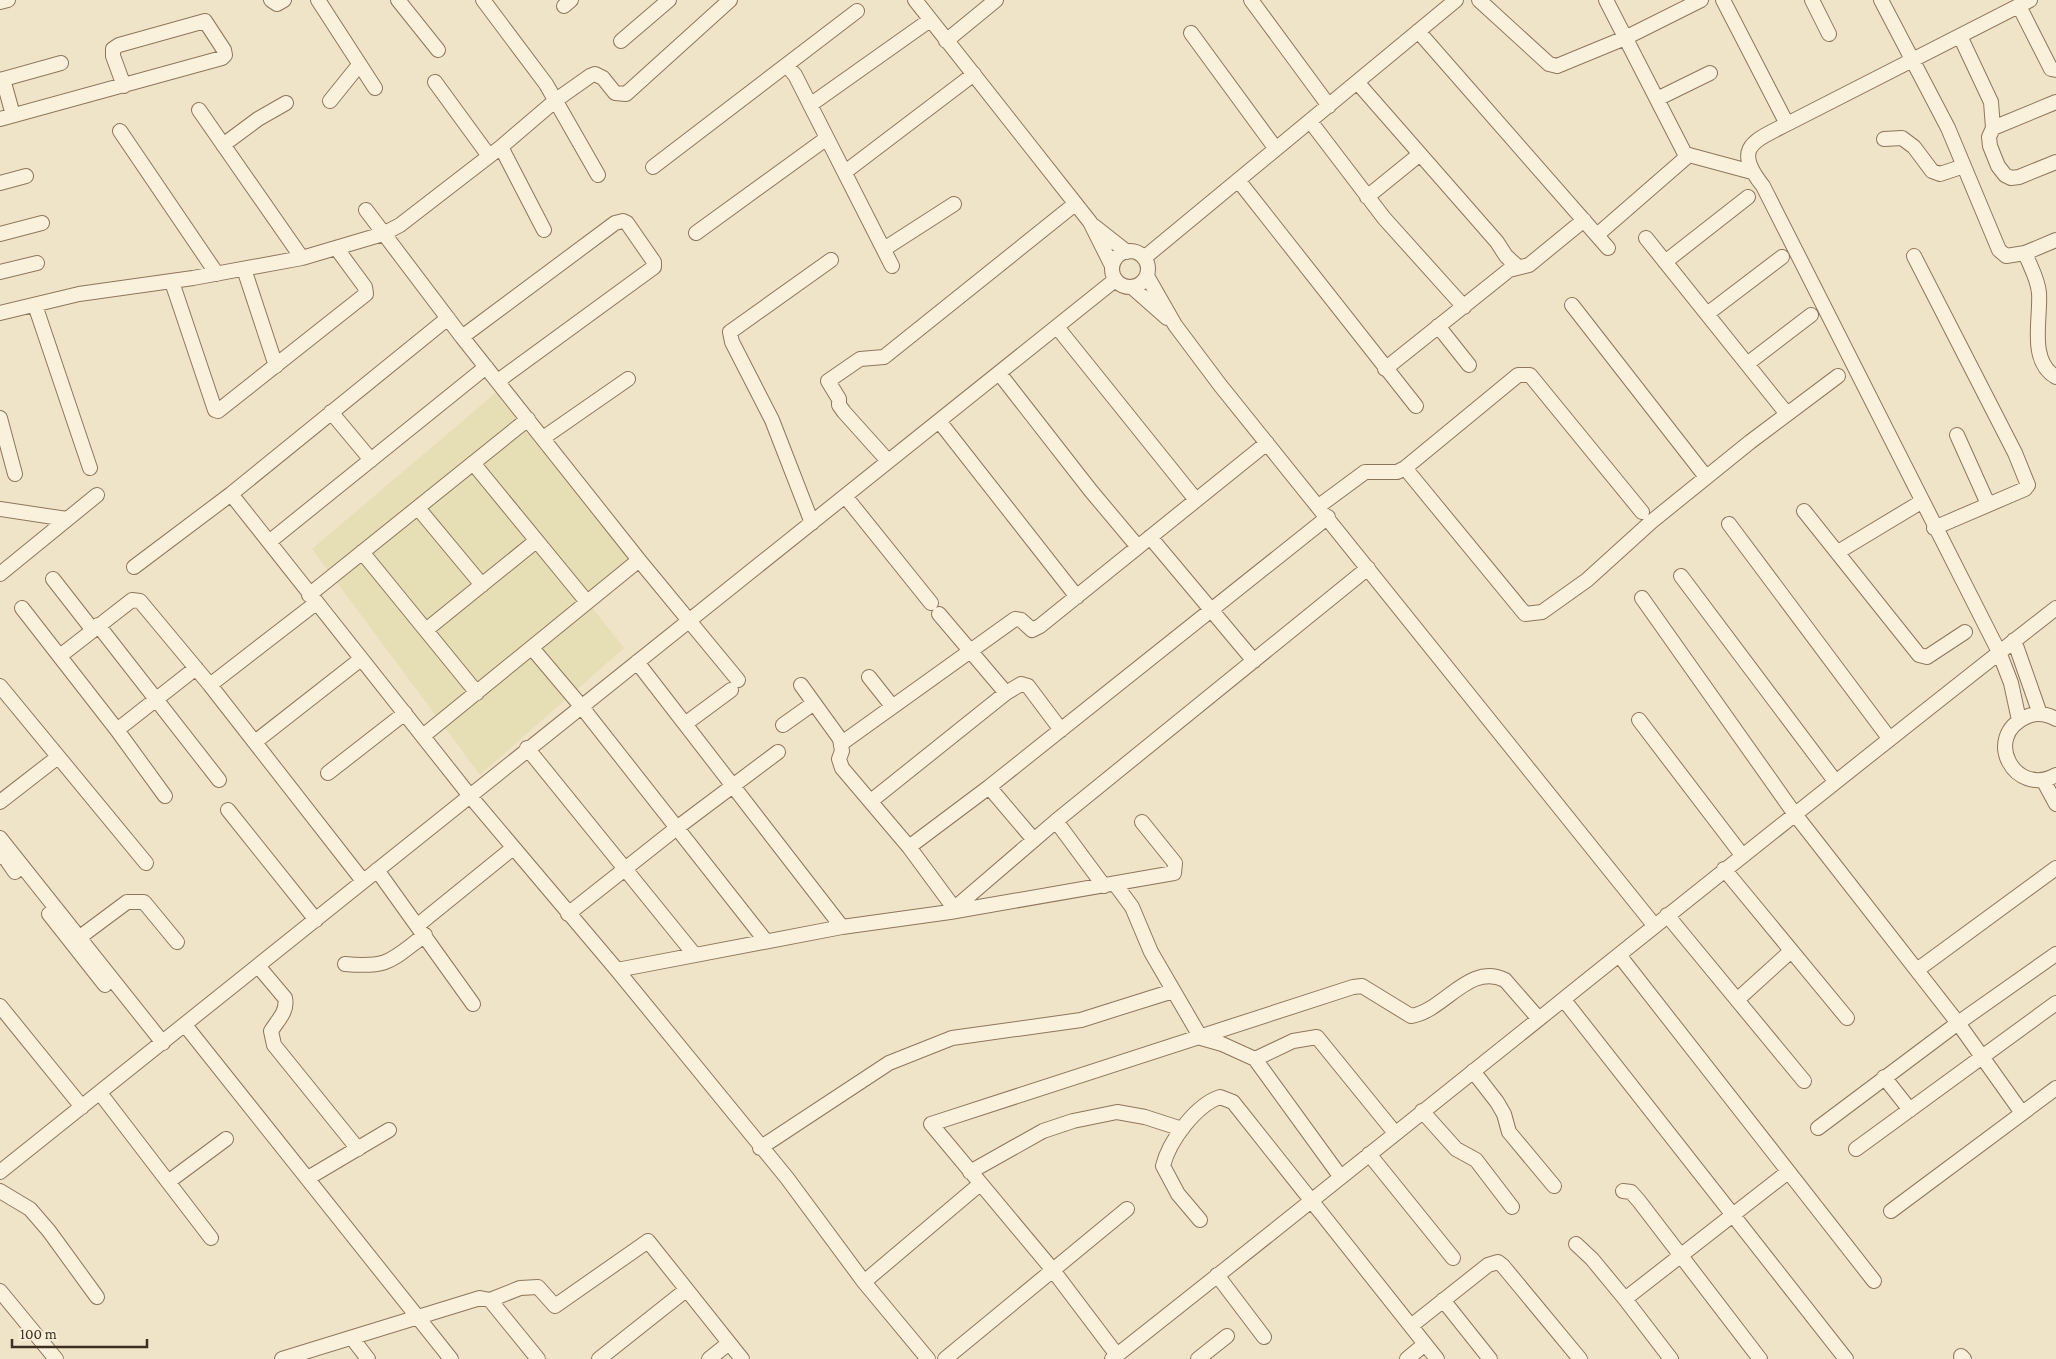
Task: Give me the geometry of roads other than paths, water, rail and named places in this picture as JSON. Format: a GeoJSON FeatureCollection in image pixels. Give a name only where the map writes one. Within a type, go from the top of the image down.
{"type":"FeatureCollection","features":[{"type":"Feature","properties":{"kind":"street"},"geometry":{"type":"LineString","coordinates":[[0,2],[8,0]]}},
{"type":"Feature","properties":{"kind":"street"},"geometry":{"type":"LineString","coordinates":[[271,0],[277,4],[284,0]]}},
{"type":"Feature","properties":{"kind":"street"},"geometry":{"type":"LineString","coordinates":[[318,0],[375,88]]}},
{"type":"Feature","properties":{"kind":"street"},"geometry":{"type":"LineString","coordinates":[[398,0],[438,50]]}},
{"type":"Feature","properties":{"kind":"street"},"geometry":{"type":"LineString","coordinates":[[483,0],[546,84],[598,175]]}},
{"type":"Feature","properties":{"kind":"street"},"geometry":{"type":"LineString","coordinates":[[621,41],[668,0]]}},
{"type":"Feature","properties":{"kind":"street"},"geometry":{"type":"LineString","coordinates":[[0,313],[79,294],[172,282],[302,258],[383,234],[400,225],[501,147],[556,100],[595,74],[603,78],[615,93],[626,94],[730,0]]}},
{"type":"Feature","properties":{"kind":"street"},"geometry":{"type":"LineString","coordinates":[[915,0],[1090,222],[1127,252]]}},
{"type":"Feature","properties":{"kind":"street"},"geometry":{"type":"LineString","coordinates":[[946,41],[996,0]]}},
{"type":"Feature","properties":{"kind":"street"},"geometry":{"type":"LineString","coordinates":[[1251,0],[1329,106]]}},
{"type":"Feature","properties":{"kind":"street"},"geometry":{"type":"LineString","coordinates":[[1144,258],[1456,0]]}},
{"type":"Feature","properties":{"kind":"street"},"geometry":{"type":"LineString","coordinates":[[1479,0],[1549,64],[1557,66],[1625,38],[1701,0]]}},
{"type":"Feature","properties":{"kind":"street"},"geometry":{"type":"LineString","coordinates":[[1606,0],[1684,152],[1689,156],[1752,172]]}},
{"type":"Feature","properties":{"kind":"street"},"geometry":{"type":"LineString","coordinates":[[1723,0],[1787,124]]}},
{"type":"Feature","properties":{"kind":"street"},"geometry":{"type":"LineString","coordinates":[[1812,0],[1828,34]]}},
{"type":"Feature","properties":{"kind":"street"},"geometry":{"type":"LineString","coordinates":[[1883,0],[1948,128],[1974,194],[2000,250],[2006,256],[2025,253],[2056,240]]}},
{"type":"Feature","properties":{"kind":"street"},"geometry":{"type":"LineString","coordinates":[[2019,720],[2011,683],[1999,652],[1934,528],[1767,194],[1752,172],[1748,150],[1752,143],[1787,124],[2024,3],[2054,73]]}},
{"type":"Feature","properties":{"kind":"street"},"geometry":{"type":"LineString","coordinates":[[653,166],[857,11]]}},
{"type":"Feature","properties":{"kind":"street"},"geometry":{"type":"LineString","coordinates":[[810,105],[930,20]]}},
{"type":"Feature","properties":{"kind":"street"},"geometry":{"type":"LineString","coordinates":[[61,63],[1,79],[7,117],[124,86],[222,58],[225,55],[224,50],[205,21],[119,45],[113,49],[113,56],[124,86]]}},
{"type":"Feature","properties":{"kind":"street"},"geometry":{"type":"LineString","coordinates":[[1418,31],[1608,248]]}},
{"type":"Feature","properties":{"kind":"street"},"geometry":{"type":"LineString","coordinates":[[1191,33],[1276,149]]}},
{"type":"Feature","properties":{"kind":"street"},"geometry":{"type":"LineString","coordinates":[[1960,36],[1991,102],[1993,128],[1989,137],[1990,146],[1998,166],[2005,175],[2011,178],[2019,177],[2056,162]]}},
{"type":"Feature","properties":{"kind":"street"},"geometry":{"type":"LineString","coordinates":[[330,101],[359,65]]}},
{"type":"Feature","properties":{"kind":"street"},"geometry":{"type":"LineString","coordinates":[[787,66],[810,105],[892,266]]}},
{"type":"Feature","properties":{"kind":"street"},"geometry":{"type":"LineString","coordinates":[[1657,99],[1710,73]]}},
{"type":"Feature","properties":{"kind":"street"},"geometry":{"type":"LineString","coordinates":[[845,172],[974,74]]}},
{"type":"Feature","properties":{"kind":"street"},"geometry":{"type":"LineString","coordinates":[[435,82],[489,156]]}},
{"type":"Feature","properties":{"kind":"street"},"geometry":{"type":"LineString","coordinates":[[1357,82],[1497,242],[1506,256],[1518,267]]}},
{"type":"Feature","properties":{"kind":"street"},"geometry":{"type":"LineString","coordinates":[[1993,128],[2056,102]]}},
{"type":"Feature","properties":{"kind":"street"},"geometry":{"type":"LineString","coordinates":[[223,145],[258,119],[286,103]]}},
{"type":"Feature","properties":{"kind":"street"},"geometry":{"type":"LineString","coordinates":[[199,110],[302,258]]}},
{"type":"Feature","properties":{"kind":"street"},"geometry":{"type":"LineString","coordinates":[[1310,121],[1384,218],[1464,307]]}},
{"type":"Feature","properties":{"kind":"street"},"geometry":{"type":"LineString","coordinates":[[120,131],[217,274]]}},
{"type":"Feature","properties":{"kind":"street"},"geometry":{"type":"LineString","coordinates":[[696,233],[827,138]]}},
{"type":"Feature","properties":{"kind":"street"},"geometry":{"type":"LineString","coordinates":[[1884,139],[1902,138],[1914,147],[1932,171],[1940,174],[1964,166]]}},
{"type":"Feature","properties":{"kind":"street"},"geometry":{"type":"LineString","coordinates":[[501,147],[544,230]]}},
{"type":"Feature","properties":{"kind":"street"},"geometry":{"type":"LineString","coordinates":[[1367,197],[1420,154]]}},
{"type":"Feature","properties":{"kind":"street"},"geometry":{"type":"LineString","coordinates":[[1597,235],[1689,156]]}},
{"type":"Feature","properties":{"kind":"street"},"geometry":{"type":"LineString","coordinates":[[0,183],[26,176]]}},
{"type":"Feature","properties":{"kind":"street"},"geometry":{"type":"LineString","coordinates":[[1238,180],[1416,406]]}},
{"type":"Feature","properties":{"kind":"street"},"geometry":{"type":"LineString","coordinates":[[1665,262],[1748,197]]}},
{"type":"Feature","properties":{"kind":"street"},"geometry":{"type":"LineString","coordinates":[[884,250],[954,204]]}},
{"type":"Feature","properties":{"kind":"street"},"geometry":{"type":"LineString","coordinates":[[888,462],[844,412],[839,405],[839,399],[828,381],[860,359],[884,357],[1075,204]]}},
{"type":"Feature","properties":{"kind":"street"},"geometry":{"type":"LineString","coordinates":[[366,210],[462,337],[639,560],[690,621],[734,685],[685,724]]}},
{"type":"Feature","properties":{"kind":"street"},"geometry":{"type":"LineString","coordinates":[[1385,369],[1509,270],[1529,265],[1584,220]]}},
{"type":"Feature","properties":{"kind":"street"},"geometry":{"type":"LineString","coordinates":[[462,337],[615,223],[623,221],[626,223],[654,262],[654,267],[498,381]]}},
{"type":"Feature","properties":{"kind":"street"},"geometry":{"type":"LineString","coordinates":[[1090,222],[1112,266],[1115,280],[1126,287],[1133,288],[1175,325]]}},
{"type":"Feature","properties":{"kind":"street"},"geometry":{"type":"LineString","coordinates":[[0,234],[42,223]]}},
{"type":"Feature","properties":{"kind":"street"},"geometry":{"type":"LineString","coordinates":[[1646,238],[1788,414]]}},
{"type":"Feature","properties":{"kind":"street"},"geometry":{"type":"LineString","coordinates":[[172,282],[215,410],[221,409],[366,294],[365,288],[337,249]]}},
{"type":"Feature","properties":{"kind":"street"},"geometry":{"type":"LineString","coordinates":[[1112,266],[1118,256],[1127,252],[1134,252],[1144,258],[1148,270],[1147,276],[1139,285],[1133,288]]}},
{"type":"Feature","properties":{"kind":"street"},"geometry":{"type":"LineString","coordinates":[[2025,253],[2036,278],[2039,293],[2040,351],[2051,374],[2056,377]]}},
{"type":"Feature","properties":{"kind":"street"},"geometry":{"type":"LineString","coordinates":[[1914,256],[2015,453],[2027,482],[2025,489],[1934,528]]}},
{"type":"Feature","properties":{"kind":"street"},"geometry":{"type":"LineString","coordinates":[[1707,314],[1782,257]]}},
{"type":"Feature","properties":{"kind":"street"},"geometry":{"type":"LineString","coordinates":[[812,523],[772,420],[732,342],[730,332],[831,260]]}},
{"type":"Feature","properties":{"kind":"street"},"geometry":{"type":"LineString","coordinates":[[0,272],[37,263]]}},
{"type":"Feature","properties":{"kind":"street"},"geometry":{"type":"LineString","coordinates":[[244,269],[276,366]]}},
{"type":"Feature","properties":{"kind":"street"},"geometry":{"type":"LineString","coordinates":[[1147,276],[1175,325],[1267,443],[1654,925]]}},
{"type":"Feature","properties":{"kind":"street"},"geometry":{"type":"LineString","coordinates":[[0,1172],[316,920],[527,748],[690,621],[1115,280]]}},
{"type":"Feature","properties":{"kind":"street"},"geometry":{"type":"LineString","coordinates":[[35,304],[90,468]]}},
{"type":"Feature","properties":{"kind":"street"},"geometry":{"type":"LineString","coordinates":[[1572,305],[1706,477]]}},
{"type":"Feature","properties":{"kind":"street"},"geometry":{"type":"LineString","coordinates":[[1747,364],[1811,315]]}},
{"type":"Feature","properties":{"kind":"street"},"geometry":{"type":"LineString","coordinates":[[134,567],[231,494],[448,318]]}},
{"type":"Feature","properties":{"kind":"street"},"geometry":{"type":"LineString","coordinates":[[1057,326],[1196,500]]}},
{"type":"Feature","properties":{"kind":"street"},"geometry":{"type":"LineString","coordinates":[[1438,326],[1469,365]]}},
{"type":"Feature","properties":{"kind":"street"},"geometry":{"type":"LineString","coordinates":[[269,542],[486,367]]}},
{"type":"Feature","properties":{"kind":"street"},"geometry":{"type":"LineString","coordinates":[[999,373],[1091,491],[1138,547]]}},
{"type":"Feature","properties":{"kind":"street"},"geometry":{"type":"LineString","coordinates":[[909,847],[989,787],[1212,610],[1324,512],[1365,472],[1397,472],[1405,468],[1518,375],[1530,375],[1642,512]]}},
{"type":"Feature","properties":{"kind":"street"},"geometry":{"type":"LineString","coordinates":[[1405,468],[1525,614],[1542,612],[1580,585],[1650,522],[1706,477],[1838,376]]}},
{"type":"Feature","properties":{"kind":"street"},"geometry":{"type":"LineString","coordinates":[[543,438],[628,379]]}},
{"type":"Feature","properties":{"kind":"street"},"geometry":{"type":"LineString","coordinates":[[331,412],[371,460]]}},
{"type":"Feature","properties":{"kind":"street"},"geometry":{"type":"LineString","coordinates":[[0,418],[4,444],[15,474]]}},
{"type":"Feature","properties":{"kind":"street"},"geometry":{"type":"LineString","coordinates":[[210,685],[313,599],[362,552],[528,419]]}},
{"type":"Feature","properties":{"kind":"street"},"geometry":{"type":"LineString","coordinates":[[939,421],[1076,597]]}},
{"type":"Feature","properties":{"kind":"street"},"geometry":{"type":"LineString","coordinates":[[1957,435],[1988,504]]}},
{"type":"Feature","properties":{"kind":"street"},"geometry":{"type":"LineString","coordinates":[[842,743],[1015,619],[1021,620],[1032,630],[1037,628],[1267,443]]}},
{"type":"Feature","properties":{"kind":"street"},"geometry":{"type":"LineString","coordinates":[[473,463],[587,602]]}},
{"type":"Feature","properties":{"kind":"street"},"geometry":{"type":"LineString","coordinates":[[231,494],[470,796],[617,970],[760,1148],[787,1178],[864,1282],[928,1359]]}},
{"type":"Feature","properties":{"kind":"street"},"geometry":{"type":"LineString","coordinates":[[0,574],[97,495]]}},
{"type":"Feature","properties":{"kind":"street"},"geometry":{"type":"LineString","coordinates":[[845,496],[968,651],[1006,692]]}},
{"type":"Feature","properties":{"kind":"street"},"geometry":{"type":"LineString","coordinates":[[1838,552],[1921,502]]}},
{"type":"Feature","properties":{"kind":"street"},"geometry":{"type":"LineString","coordinates":[[418,508],[482,585]]}},
{"type":"Feature","properties":{"kind":"street"},"geometry":{"type":"LineString","coordinates":[[0,509],[67,519]]}},
{"type":"Feature","properties":{"kind":"street"},"geometry":{"type":"LineString","coordinates":[[1804,512],[1919,655],[1927,657],[1965,632]]}},
{"type":"Feature","properties":{"kind":"street"},"geometry":{"type":"LineString","coordinates":[[1729,524],[1889,738]]}},
{"type":"Feature","properties":{"kind":"street"},"geometry":{"type":"LineString","coordinates":[[1150,537],[1254,660]]}},
{"type":"Feature","properties":{"kind":"street"},"geometry":{"type":"LineString","coordinates":[[426,630],[536,541]]}},
{"type":"Feature","properties":{"kind":"street"},"geometry":{"type":"LineString","coordinates":[[362,552],[477,693]]}},
{"type":"Feature","properties":{"kind":"street"},"geometry":{"type":"LineString","coordinates":[[424,736],[639,560]]}},
{"type":"Feature","properties":{"kind":"street"},"geometry":{"type":"LineString","coordinates":[[952,910],[1056,821],[1368,568]]}},
{"type":"Feature","properties":{"kind":"street"},"geometry":{"type":"LineString","coordinates":[[1681,576],[1835,780]]}},
{"type":"Feature","properties":{"kind":"street"},"geometry":{"type":"LineString","coordinates":[[53,579],[156,699],[218,780]]}},
{"type":"Feature","properties":{"kind":"street"},"geometry":{"type":"LineString","coordinates":[[1642,598],[1794,813],[1918,970],[2022,1113]]}},
{"type":"Feature","properties":{"kind":"street"},"geometry":{"type":"LineString","coordinates":[[60,656],[95,627],[136,599],[210,685],[363,881]]}},
{"type":"Feature","properties":{"kind":"street"},"geometry":{"type":"LineString","coordinates":[[22,608],[118,730],[165,796]]}},
{"type":"Feature","properties":{"kind":"street"},"geometry":{"type":"LineString","coordinates":[[1539,1019],[1505,980],[1485,975],[1480,976],[1424,1012],[1411,1016],[1398,1010],[1362,986],[1353,987],[1201,1038],[931,1124],[1052,1269],[1115,1357],[1340,1176],[1564,1000],[1654,925],[1835,780],[2056,608]]}},
{"type":"Feature","properties":{"kind":"street"},"geometry":{"type":"LineString","coordinates":[[2014,640],[2040,714]]}},
{"type":"Feature","properties":{"kind":"street"},"geometry":{"type":"LineString","coordinates":[[532,648],[678,826],[765,940]]}},
{"type":"Feature","properties":{"kind":"street"},"geometry":{"type":"LineString","coordinates":[[255,742],[361,659]]}},
{"type":"Feature","properties":{"kind":"street"},"geometry":{"type":"LineString","coordinates":[[637,662],[842,927]]}},
{"type":"Feature","properties":{"kind":"street"},"geometry":{"type":"LineString","coordinates":[[118,730],[196,668]]}},
{"type":"Feature","properties":{"kind":"street"},"geometry":{"type":"LineString","coordinates":[[869,677],[892,706]]}},
{"type":"Feature","properties":{"kind":"street"},"geometry":{"type":"LineString","coordinates":[[870,801],[1006,692],[1024,684],[1061,730]]}},
{"type":"Feature","properties":{"kind":"street"},"geometry":{"type":"LineString","coordinates":[[801,685],[842,743],[839,763],[909,847],[952,910]]}},
{"type":"Feature","properties":{"kind":"street"},"geometry":{"type":"LineString","coordinates":[[3,695],[146,862]]}},
{"type":"Feature","properties":{"kind":"street"},"geometry":{"type":"LineString","coordinates":[[783,725],[814,703]]}},
{"type":"Feature","properties":{"kind":"street"},"geometry":{"type":"LineString","coordinates":[[328,773],[405,712]]}},
{"type":"Feature","properties":{"kind":"street"},"geometry":{"type":"LineString","coordinates":[[2056,719],[2040,714],[2029,715],[2019,720],[2007,736],[2006,755],[2016,772],[2024,777],[2050,778],[2056,804]]}},
{"type":"Feature","properties":{"kind":"street"},"geometry":{"type":"LineString","coordinates":[[1639,720],[1742,855]]}},
{"type":"Feature","properties":{"kind":"street"},"geometry":{"type":"LineString","coordinates":[[527,748],[694,954]]}},
{"type":"Feature","properties":{"kind":"street"},"geometry":{"type":"LineString","coordinates":[[568,914],[678,826],[778,752]]}},
{"type":"Feature","properties":{"kind":"street"},"geometry":{"type":"LineString","coordinates":[[2,796],[58,757]]}},
{"type":"Feature","properties":{"kind":"street"},"geometry":{"type":"LineString","coordinates":[[989,787],[1034,840]]}},
{"type":"Feature","properties":{"kind":"street"},"geometry":{"type":"LineString","coordinates":[[228,810],[316,920]]}},
{"type":"Feature","properties":{"kind":"street"},"geometry":{"type":"LineString","coordinates":[[1056,821],[1110,885],[1132,907],[1151,952],[1201,1038],[1222,1044],[1255,1059],[1340,1176]]}},
{"type":"Feature","properties":{"kind":"street"},"geometry":{"type":"LineString","coordinates":[[617,970],[765,940],[1110,885],[1170,874],[1176,871],[1172,858],[1142,822]]}},
{"type":"Feature","properties":{"kind":"street"},"geometry":{"type":"LineString","coordinates":[[0,838],[80,938],[159,1046]]}},
{"type":"Feature","properties":{"kind":"street"},"geometry":{"type":"LineString","coordinates":[[345,964],[371,966],[387,962],[513,848]]}},
{"type":"Feature","properties":{"kind":"street"},"geometry":{"type":"LineString","coordinates":[[0,856],[6,860],[159,1046]]}},
{"type":"Feature","properties":{"kind":"street"},"geometry":{"type":"LineString","coordinates":[[1918,970],[2056,868]]}},
{"type":"Feature","properties":{"kind":"street"},"geometry":{"type":"LineString","coordinates":[[1724,869],[1847,1018]]}},
{"type":"Feature","properties":{"kind":"street"},"geometry":{"type":"LineString","coordinates":[[377,870],[422,930],[473,1004]]}},
{"type":"Feature","properties":{"kind":"street"},"geometry":{"type":"LineString","coordinates":[[80,938],[127,902],[136,900],[144,902],[177,942]]}},
{"type":"Feature","properties":{"kind":"street"},"geometry":{"type":"LineString","coordinates":[[1667,915],[1804,1081]]}},
{"type":"Feature","properties":{"kind":"street"},"geometry":{"type":"LineString","coordinates":[[1737,1000],[1792,951]]}},
{"type":"Feature","properties":{"kind":"street"},"geometry":{"type":"LineString","coordinates":[[1818,1128],[1884,1077],[2056,954]]}},
{"type":"Feature","properties":{"kind":"street"},"geometry":{"type":"LineString","coordinates":[[1619,955],[1874,1281]]}},
{"type":"Feature","properties":{"kind":"street"},"geometry":{"type":"LineString","coordinates":[[258,966],[285,998],[286,1008],[270,1034],[274,1045],[358,1149]]}},
{"type":"Feature","properties":{"kind":"street"},"geometry":{"type":"LineString","coordinates":[[760,1148],[889,1063],[952,1038],[1081,1020],[1173,991]]}},
{"type":"Feature","properties":{"kind":"street"},"geometry":{"type":"LineString","coordinates":[[1564,1000],[1846,1359]]}},
{"type":"Feature","properties":{"kind":"street"},"geometry":{"type":"LineString","coordinates":[[1856,1150],[2056,1003]]}},
{"type":"Feature","properties":{"kind":"street"},"geometry":{"type":"LineString","coordinates":[[0,1006],[82,1107]]}},
{"type":"Feature","properties":{"kind":"street"},"geometry":{"type":"LineString","coordinates":[[185,1025],[451,1359]]}},
{"type":"Feature","properties":{"kind":"street"},"geometry":{"type":"LineString","coordinates":[[1255,1059],[1293,1041],[1317,1037],[1395,1133]]}},
{"type":"Feature","properties":{"kind":"street"},"geometry":{"type":"LineString","coordinates":[[1473,1071],[1497,1102],[1504,1114],[1509,1132],[1554,1186]]}},
{"type":"Feature","properties":{"kind":"street"},"geometry":{"type":"LineString","coordinates":[[1884,1077],[1910,1110]]}},
{"type":"Feature","properties":{"kind":"street"},"geometry":{"type":"LineString","coordinates":[[1891,1211],[2056,1088]]}},
{"type":"Feature","properties":{"kind":"street"},"geometry":{"type":"LineString","coordinates":[[100,1093],[211,1238]]}},
{"type":"Feature","properties":{"kind":"street"},"geometry":{"type":"LineString","coordinates":[[1200,1220],[1178,1194],[1163,1166],[1166,1152],[1182,1129],[1208,1101],[1220,1097],[1233,1102],[1438,1359]]}},
{"type":"Feature","properties":{"kind":"street"},"geometry":{"type":"LineString","coordinates":[[1422,1111],[1456,1149],[1476,1160],[1512,1206]]}},
{"type":"Feature","properties":{"kind":"street"},"geometry":{"type":"LineString","coordinates":[[970,1172],[1043,1131],[1073,1121],[1117,1112],[1145,1117],[1182,1129]]}},
{"type":"Feature","properties":{"kind":"street"},"geometry":{"type":"LineString","coordinates":[[308,1178],[389,1130]]}},
{"type":"Feature","properties":{"kind":"street"},"geometry":{"type":"LineString","coordinates":[[168,1182],[226,1139]]}},
{"type":"Feature","properties":{"kind":"street"},"geometry":{"type":"LineString","coordinates":[[1368,1154],[1453,1258]]}},
{"type":"Feature","properties":{"kind":"street"},"geometry":{"type":"LineString","coordinates":[[1625,1299],[1788,1172]]}},
{"type":"Feature","properties":{"kind":"street"},"geometry":{"type":"LineString","coordinates":[[864,1282],[980,1184]]}},
{"type":"Feature","properties":{"kind":"street"},"geometry":{"type":"LineString","coordinates":[[0,1191],[30,1209],[49,1231],[97,1297]]}},
{"type":"Feature","properties":{"kind":"street"},"geometry":{"type":"LineString","coordinates":[[1623,1191],[1631,1192],[1760,1359]]}},
{"type":"Feature","properties":{"kind":"street"},"geometry":{"type":"LineString","coordinates":[[946,1359],[1127,1208]]}},
{"type":"Feature","properties":{"kind":"street"},"geometry":{"type":"LineString","coordinates":[[282,1359],[480,1298],[490,1300],[520,1288],[538,1288],[555,1306],[648,1240],[742,1359]]}},
{"type":"Feature","properties":{"kind":"street"},"geometry":{"type":"LineString","coordinates":[[1576,1244],[1592,1259],[1671,1359]]}},
{"type":"Feature","properties":{"kind":"street"},"geometry":{"type":"LineString","coordinates":[[1411,1326],[1488,1265],[1498,1262],[1580,1359]]}},
{"type":"Feature","properties":{"kind":"street"},"geometry":{"type":"LineString","coordinates":[[1217,1275],[1264,1337]]}},
{"type":"Feature","properties":{"kind":"street"},"geometry":{"type":"LineString","coordinates":[[599,1358],[686,1290]]}},
{"type":"Feature","properties":{"kind":"street"},"geometry":{"type":"LineString","coordinates":[[0,1291],[56,1359]]}},
{"type":"Feature","properties":{"kind":"street"},"geometry":{"type":"LineString","coordinates":[[490,1300],[538,1359]]}},
{"type":"Feature","properties":{"kind":"street"},"geometry":{"type":"LineString","coordinates":[[1443,1300],[1490,1359]]}},
{"type":"Feature","properties":{"kind":"street"},"geometry":{"type":"LineString","coordinates":[[1198,1359],[1227,1336]]}},
{"type":"Feature","properties":{"kind":"street"},"geometry":{"type":"LineString","coordinates":[[352,1338],[368,1359]]}},
{"type":"Feature","properties":{"kind":"street"},"geometry":{"type":"LineString","coordinates":[[709,1359],[729,1343]]}},
{"type":"Feature","properties":{"kind":"street"},"geometry":{"type":"LineString","coordinates":[[1407,1359],[1425,1344]]}}]}
